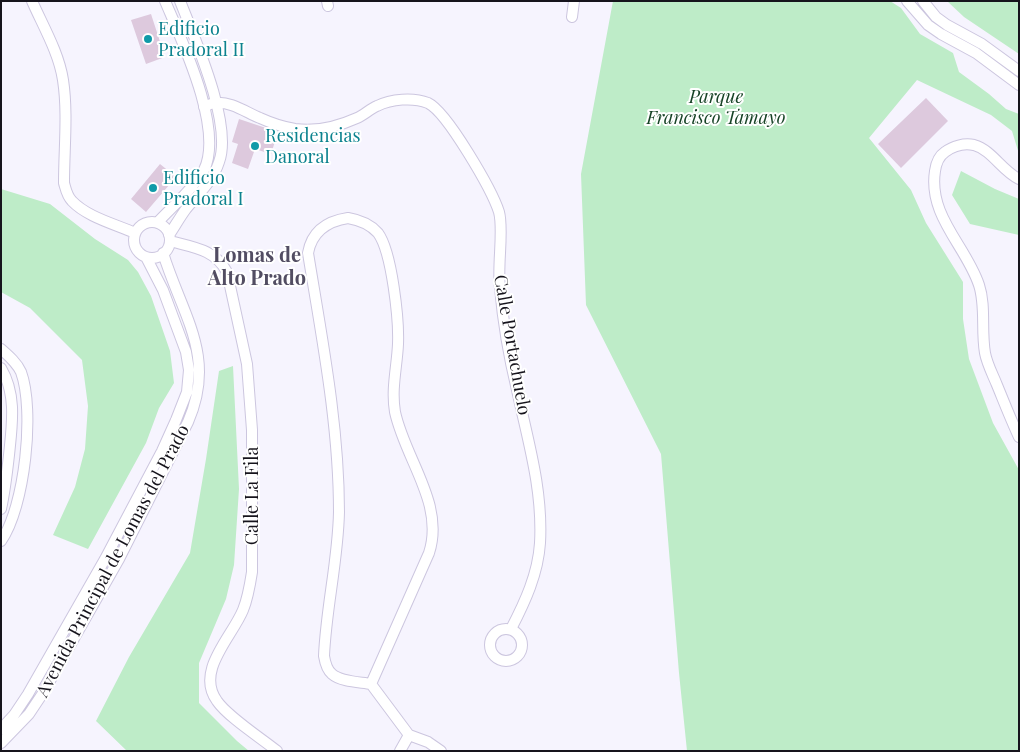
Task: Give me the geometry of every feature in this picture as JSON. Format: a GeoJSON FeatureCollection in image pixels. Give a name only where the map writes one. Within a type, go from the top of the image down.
{"type":"FeatureCollection","features":[{"type":"Feature","properties":{"kind":"street"},"geometry":{"type":"LineString","coordinates":[[32,1],[54,51],[63,78],[65,104],[64,183],[67,193],[72,201],[81,208],[135,233],[142,224],[152,221],[158,222],[167,229],[169,238]]}},
{"type":"Feature","properties":{"kind":"street"},"geometry":{"type":"LineString","coordinates":[[158,222],[178,202],[204,170],[209,151],[204,106],[189,57],[166,1]]}},
{"type":"Feature","properties":{"kind":"street"},"geometry":{"type":"LineString","coordinates":[[146,257],[155,257],[164,253],[169,238],[184,212],[213,175],[220,162],[223,139],[216,103],[180,1]]}},
{"type":"Feature","properties":{"kind":"street"},"geometry":{"type":"LineString","coordinates":[[572,17],[574,1]]}},
{"type":"Feature","properties":{"kind":"street"},"geometry":{"type":"LineString","coordinates":[[907,1],[928,25],[976,54],[1019,85]]}},
{"type":"Feature","properties":{"kind":"street"},"geometry":{"type":"LineString","coordinates":[[923,1],[936,17],[982,44],[1019,71]]}},
{"type":"Feature","properties":{"kind":"street","name":"Calle Portachuelo"},"geometry":{"type":"LineString","coordinates":[[204,106],[216,103],[232,106],[294,129],[316,129],[330,128],[344,123],[389,101],[421,101],[429,104],[439,112],[470,156],[486,183],[500,215],[499,261],[501,296],[517,390],[532,449],[540,502],[540,545],[534,577],[511,629]]}},
{"type":"Feature","properties":{"kind":"street"},"geometry":{"type":"LineString","coordinates":[[1019,179],[982,149],[973,145],[962,144],[944,152],[939,159],[934,179],[937,204],[943,220],[970,265],[982,294],[982,326],[986,356],[1019,437]]}},
{"type":"Feature","properties":{"kind":"street"},"geometry":{"type":"LineString","coordinates":[[371,684],[429,553],[434,532],[426,494],[416,472],[396,413],[394,381],[398,344],[398,321],[387,255],[383,242],[377,232],[368,224],[348,218],[338,220],[320,229],[310,242],[308,252],[331,398],[338,490],[338,538],[324,656],[326,665],[332,674],[371,684],[410,735],[428,742],[441,751]]}},
{"type":"Feature","properties":{"kind":"street","name":"Avenida Principal de Lomas del Prado"},"geometry":{"type":"LineString","coordinates":[[1,729],[14,715],[28,694],[105,559],[162,451],[184,401],[188,381],[188,362],[163,290],[146,257],[141,255],[135,247],[135,233]]}},
{"type":"Feature","properties":{"kind":"street","name":"Calle La Fila"},"geometry":{"type":"LineString","coordinates":[[169,238],[209,252],[223,264],[227,272],[247,364],[252,430],[252,572],[249,592],[243,611],[211,672],[211,688],[217,702],[277,751]]}},
{"type":"Feature","properties":{"kind":"street","name":"Avenida Principal de Lomas del Prado"},"geometry":{"type":"LineString","coordinates":[[1,742],[29,714],[48,685],[119,559],[196,404],[200,374],[199,355],[164,253]]}},
{"type":"Feature","properties":{"kind":"street"},"geometry":{"type":"LineString","coordinates":[[1,349],[16,364],[20,371],[24,383],[28,410],[28,429],[21,484],[12,519],[1,541]]}},
{"type":"Feature","properties":{"kind":"street"},"geometry":{"type":"LineString","coordinates":[[1,368],[10,386],[13,414],[5,491],[1,509]]}},
{"type":"Feature","properties":{"kind":"street"},"geometry":{"type":"LineString","coordinates":[[400,751],[410,735]]}},
{"type":"Feature","properties":{"kind":"green space","name":"Parque Francisco Tamayo"},"geometry":{"type":"Polygon","coordinates":[[[613,1],[890,1],[901,8],[920,34],[953,53],[959,72],[1006,109],[1019,114],[1019,154],[1012,131],[991,115],[917,80],[869,138],[911,190],[926,223],[963,282],[963,319],[969,359],[993,423],[1019,470],[1019,751],[687,751],[661,454],[586,305],[581,174],[613,1]]]}},
{"type":"Feature","properties":{"kind":"green space"},"geometry":{"type":"Polygon","coordinates":[[[947,1],[1019,1],[1019,54],[964,17],[947,1]]]}},
{"type":"Feature","properties":{"kind":"green space"},"geometry":{"type":"Polygon","coordinates":[[[961,171],[1019,199],[1019,235],[970,224],[952,195],[961,171]]]}},
{"type":"Feature","properties":{"kind":"green space"},"geometry":{"type":"Polygon","coordinates":[[[1,189],[50,204],[95,239],[128,260],[138,272],[151,296],[170,351],[174,383],[159,408],[146,443],[88,549],[53,535],[75,487],[85,449],[88,406],[82,360],[30,308],[1,292],[1,189]]]}},
{"type":"Feature","properties":{"kind":"green space"},"geometry":{"type":"Polygon","coordinates":[[[233,366],[239,489],[234,565],[226,599],[199,663],[199,703],[249,751],[127,751],[96,721],[129,657],[190,553],[219,371],[233,366]]]}},
{"type":"Feature","properties":{"kind":"building","name":"Edificio Pradoral II"},"geometry":{"type":"Polygon","coordinates":[[[151,14],[165,57],[146,64],[131,20],[151,14]]]}},
{"type":"Feature","properties":{"kind":"building"},"geometry":{"type":"Polygon","coordinates":[[[926,98],[948,121],[901,168],[878,144],[926,98]]]}},
{"type":"Feature","properties":{"kind":"building","name":"Residencias Danoral"},"geometry":{"type":"Polygon","coordinates":[[[239,119],[278,132],[271,154],[255,149],[248,169],[232,163],[238,144],[232,142],[239,119]]]}},
{"type":"Feature","properties":{"kind":"building","name":"Edificio Pradoral I"},"geometry":{"type":"Polygon","coordinates":[[[160,164],[176,177],[146,212],[131,199],[160,164]]]}},
{"type":"Feature","properties":{"kind":"place","name":"Edificio Pradoral II"},"geometry":{"type":"Point","coordinates":[148,39]}},
{"type":"Feature","properties":{"kind":"place","name":"Residencias Danoral"},"geometry":{"type":"Point","coordinates":[255,146]}},
{"type":"Feature","properties":{"kind":"place","name":"Edificio Pradoral I"},"geometry":{"type":"Point","coordinates":[153,188]}},
{"type":"Feature","properties":{"kind":"district","name":"Lomas de Alto Prado"},"geometry":{"type":"Point","coordinates":[257,268]}}]}
